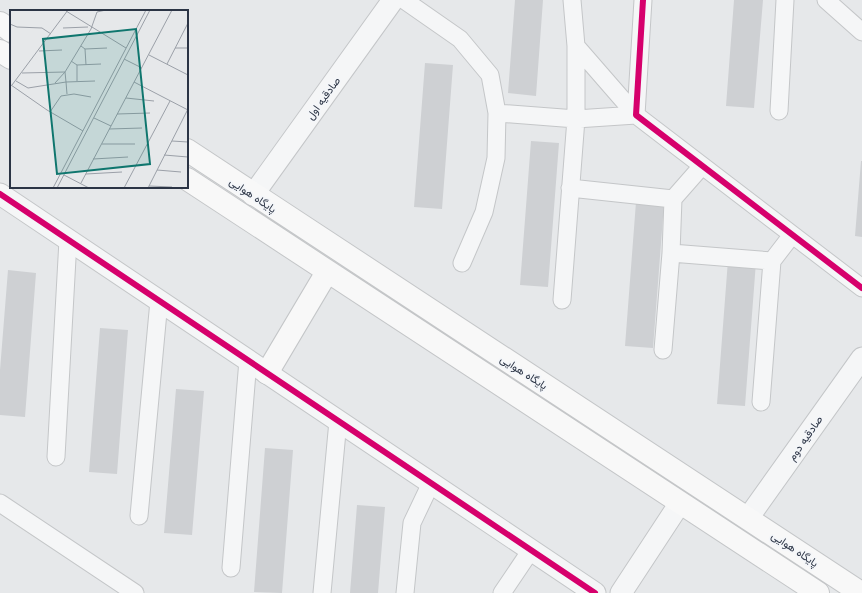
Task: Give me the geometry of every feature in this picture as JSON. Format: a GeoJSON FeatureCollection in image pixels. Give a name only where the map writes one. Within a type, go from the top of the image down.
{"type":"FeatureCollection","features":[{"type":"Feature","properties":{"kind":"main road"},"geometry":{"type":"LineString","coordinates":[[0,51],[10,57]]}},
{"type":"Feature","properties":{"kind":"main road","name":"پایگاه هوایی"},"geometry":{"type":"LineString","coordinates":[[188,151],[253,195],[861,593]]}},
{"type":"Feature","properties":{"kind":"main road"},"geometry":{"type":"LineString","coordinates":[[188,180],[818,593]]}},
{"type":"Feature","properties":{"kind":"main road"},"geometry":{"type":"LineString","coordinates":[[240,215],[253,195]]}},
{"type":"Feature","properties":{"kind":"main road"},"geometry":{"type":"LineString","coordinates":[[267,373],[327,272]]}},
{"type":"Feature","properties":{"kind":"main road"},"geometry":{"type":"LineString","coordinates":[[735,538],[748,518]]}},
{"type":"Feature","properties":{"kind":"street","name":"صادقیه اول"},"geometry":{"type":"LineString","coordinates":[[253,195],[393,0]]}},
{"type":"Feature","properties":{"kind":"street"},"geometry":{"type":"LineString","coordinates":[[404,0],[460,39],[490,75],[497,114],[496,158],[484,212],[462,263]]}},
{"type":"Feature","properties":{"kind":"street"},"geometry":{"type":"LineString","coordinates":[[562,300],[576,119],[576,46],[572,0]]}},
{"type":"Feature","properties":{"kind":"street"},"geometry":{"type":"LineString","coordinates":[[636,115],[643,0]]}},
{"type":"Feature","properties":{"kind":"street"},"geometry":{"type":"LineString","coordinates":[[779,111],[785,0]]}},
{"type":"Feature","properties":{"kind":"street"},"geometry":{"type":"LineString","coordinates":[[826,0],[862,32]]}},
{"type":"Feature","properties":{"kind":"street"},"geometry":{"type":"LineString","coordinates":[[576,46],[636,115],[862,288]]}},
{"type":"Feature","properties":{"kind":"street"},"geometry":{"type":"LineString","coordinates":[[497,114],[576,119],[636,115]]}},
{"type":"Feature","properties":{"kind":"street"},"geometry":{"type":"LineString","coordinates":[[663,350],[671,253],[673,199],[702,166]]}},
{"type":"Feature","properties":{"kind":"street"},"geometry":{"type":"LineString","coordinates":[[570,188],[673,199]]}},
{"type":"Feature","properties":{"kind":"street"},"geometry":{"type":"LineString","coordinates":[[0,194],[595,593]]}},
{"type":"Feature","properties":{"kind":"street"},"geometry":{"type":"LineString","coordinates":[[761,402],[772,261],[792,235]]}},
{"type":"Feature","properties":{"kind":"street"},"geometry":{"type":"LineString","coordinates":[[56,457],[68,240]]}},
{"type":"Feature","properties":{"kind":"street"},"geometry":{"type":"LineString","coordinates":[[671,253],[772,261]]}},
{"type":"Feature","properties":{"kind":"street"},"geometry":{"type":"LineString","coordinates":[[139,516],[159,301]]}},
{"type":"Feature","properties":{"kind":"street","name":"صادقیه دوم"},"geometry":{"type":"LineString","coordinates":[[748,518],[862,358]]}},
{"type":"Feature","properties":{"kind":"street"},"geometry":{"type":"LineString","coordinates":[[231,568],[248,360]]}},
{"type":"Feature","properties":{"kind":"street"},"geometry":{"type":"LineString","coordinates":[[322,593],[338,421]]}},
{"type":"Feature","properties":{"kind":"street"},"geometry":{"type":"LineString","coordinates":[[405,593],[412,523],[431,483]]}},
{"type":"Feature","properties":{"kind":"street"},"geometry":{"type":"LineString","coordinates":[[0,503],[135,593]]}},
{"type":"Feature","properties":{"kind":"street"},"geometry":{"type":"LineString","coordinates":[[621,593],[680,503]]}},
{"type":"Feature","properties":{"kind":"street"},"geometry":{"type":"LineString","coordinates":[[502,593],[531,550]]}},
{"type":"Feature","properties":{"kind":"building"},"geometry":{"type":"Polygon","coordinates":[[[515,0],[543,0],[536,96],[508,93],[515,0]]]}},
{"type":"Feature","properties":{"kind":"building"},"geometry":{"type":"Polygon","coordinates":[[[734,0],[763,0],[754,108],[726,106],[734,0]]]}},
{"type":"Feature","properties":{"kind":"building"},"geometry":{"type":"Polygon","coordinates":[[[425,63],[453,65],[442,209],[414,207],[425,63]]]}},
{"type":"Feature","properties":{"kind":"building"},"geometry":{"type":"Polygon","coordinates":[[[531,141],[559,143],[548,287],[520,285],[531,141]]]}},
{"type":"Feature","properties":{"kind":"building"},"geometry":{"type":"Polygon","coordinates":[[[862,161],[862,237],[855,236],[862,161]]]}},
{"type":"Feature","properties":{"kind":"building"},"geometry":{"type":"Polygon","coordinates":[[[636,202],[664,204],[653,348],[625,346],[636,202]]]}},
{"type":"Feature","properties":{"kind":"building"},"geometry":{"type":"Polygon","coordinates":[[[728,260],[756,262],[745,406],[717,404],[728,260]]]}},
{"type":"Feature","properties":{"kind":"building"},"geometry":{"type":"Polygon","coordinates":[[[8,270],[36,273],[25,417],[0,415],[0,370],[8,270]]]}},
{"type":"Feature","properties":{"kind":"building"},"geometry":{"type":"Polygon","coordinates":[[[100,328],[128,330],[117,474],[89,472],[100,328]]]}},
{"type":"Feature","properties":{"kind":"building"},"geometry":{"type":"Polygon","coordinates":[[[176,389],[204,391],[192,535],[164,533],[176,389]]]}},
{"type":"Feature","properties":{"kind":"building"},"geometry":{"type":"Polygon","coordinates":[[[265,448],[293,450],[282,593],[254,592],[265,448]]]}},
{"type":"Feature","properties":{"kind":"building"},"geometry":{"type":"Polygon","coordinates":[[[357,505],[385,507],[378,593],[350,593],[357,505]]]}},
{"type":"Feature","properties":{"kind":"cycle path"},"geometry":{"type":"LineString","coordinates":[[643,0],[636,115],[862,288]]}},
{"type":"Feature","properties":{"kind":"cycle path"},"geometry":{"type":"LineString","coordinates":[[0,194],[595,593]]}}]}
